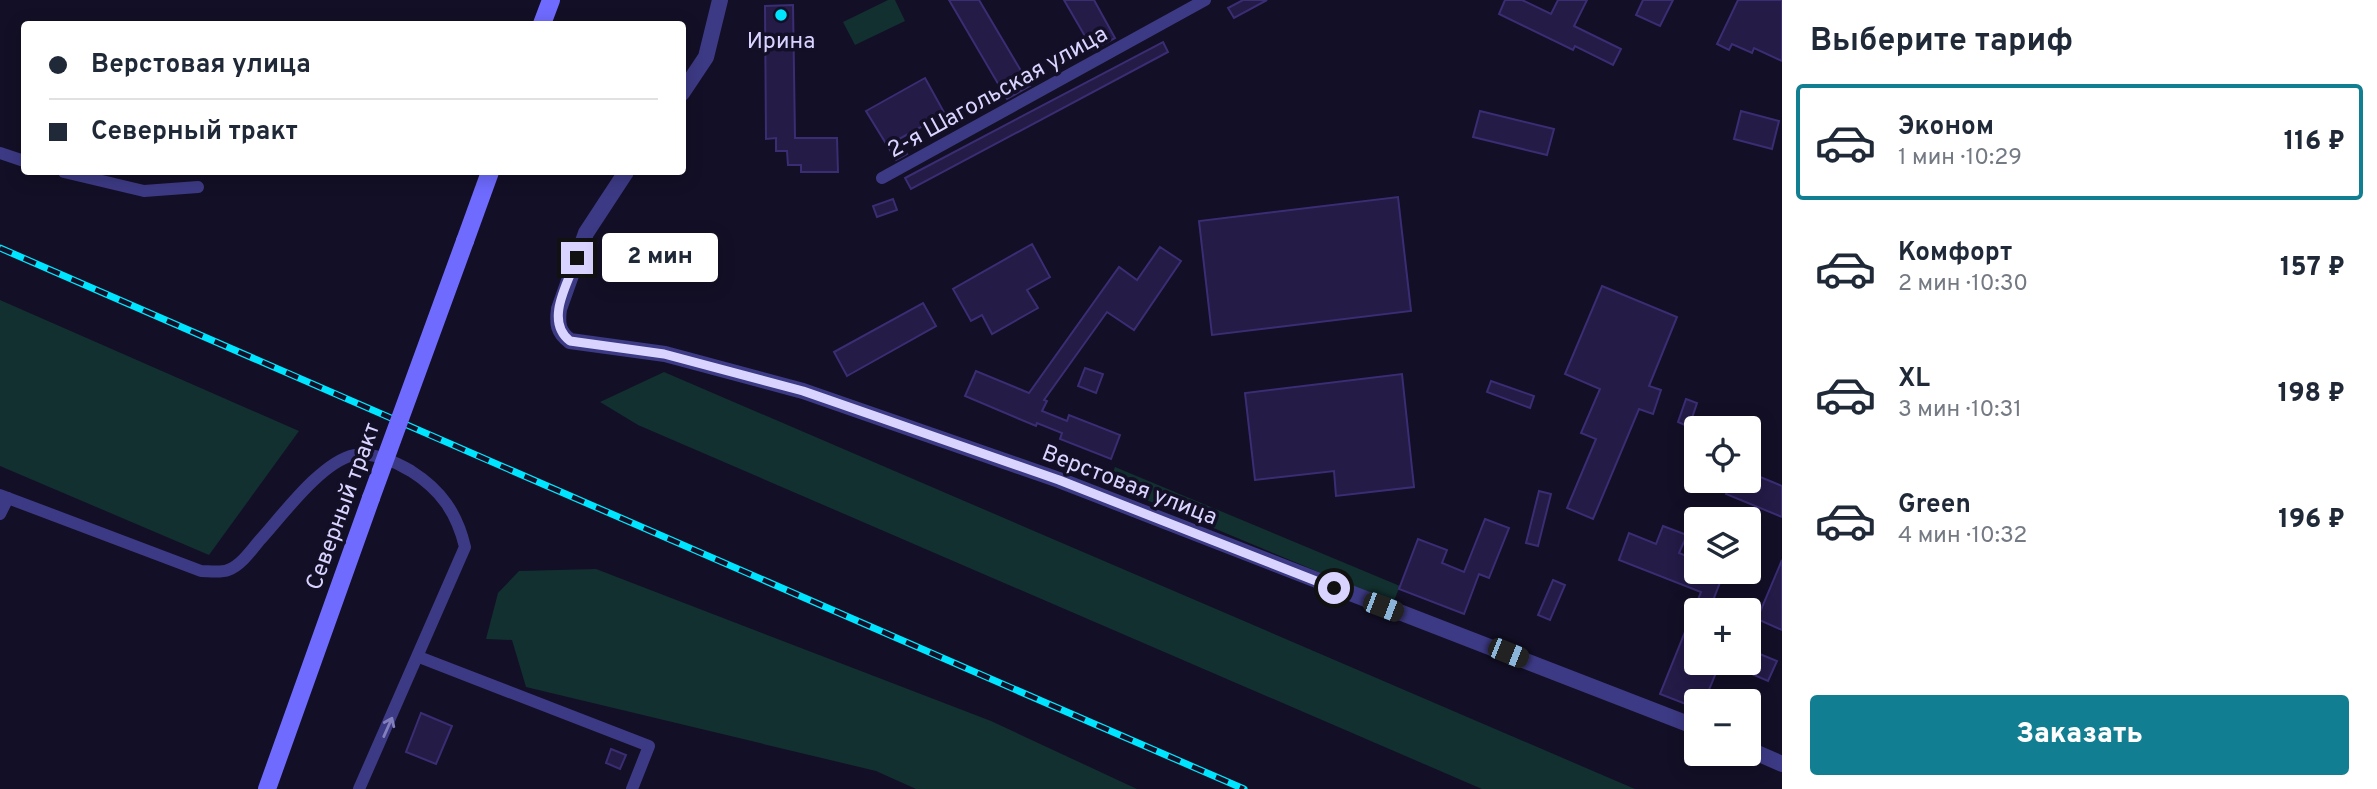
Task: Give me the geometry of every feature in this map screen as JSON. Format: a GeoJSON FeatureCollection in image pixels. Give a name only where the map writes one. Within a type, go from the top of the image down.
{"type":"FeatureCollection","features":[{"type":"Feature","properties":{"kind":"main road"},"geometry":{"type":"LineString","coordinates":[[543,21],[551,0]]}},
{"type":"Feature","properties":{"kind":"main road","name":"Северный тракт"},"geometry":{"type":"LineString","coordinates":[[267,789],[489,175]]}},
{"type":"Feature","properties":{"kind":"street"},"geometry":{"type":"LineString","coordinates":[[686,87],[706,57],[720,0]]}},
{"type":"Feature","properties":{"kind":"street","name":"2-я Шагольская улица"},"geometry":{"type":"LineString","coordinates":[[882,178],[1205,0]]}},
{"type":"Feature","properties":{"kind":"street"},"geometry":{"type":"LineString","coordinates":[[0,153],[21,160]]}},
{"type":"Feature","properties":{"kind":"street"},"geometry":{"type":"LineString","coordinates":[[77,175],[144,191],[198,187]]}},
{"type":"Feature","properties":{"kind":"street","name":"Верстовая улица"},"geometry":{"type":"LineString","coordinates":[[624,175],[586,233],[559,309],[557,322],[561,334],[570,341],[664,354],[803,391],[1059,480],[1684,722]]}},
{"type":"Feature","properties":{"kind":"street"},"geometry":{"type":"LineString","coordinates":[[0,514],[4,496],[201,571],[227,570],[248,555],[308,488],[333,465],[355,455],[384,460],[414,473],[444,497],[459,524],[465,547],[359,789]]}},
{"type":"Feature","properties":{"kind":"street"},"geometry":{"type":"LineString","coordinates":[[419,657],[563,715],[649,746],[632,789]]}},
{"type":"Feature","properties":{"kind":"street"},"geometry":{"type":"LineString","coordinates":[[1761,755],[1782,764]]}},
{"type":"Feature","properties":{"kind":"green space"},"geometry":{"type":"Polygon","coordinates":[[[888,0],[895,0],[905,21],[855,45],[843,22],[888,0]]]}},
{"type":"Feature","properties":{"kind":"green space"},"geometry":{"type":"Polygon","coordinates":[[[0,300],[299,431],[209,555],[0,466],[0,300]]]}},
{"type":"Feature","properties":{"kind":"green space"},"geometry":{"type":"Polygon","coordinates":[[[664,372],[1635,789],[1482,789],[638,425],[600,402],[664,372]]]}},
{"type":"Feature","properties":{"kind":"green space"},"geometry":{"type":"Polygon","coordinates":[[[1115,467],[1400,586],[1393,603],[1108,484],[1115,467]]]}},
{"type":"Feature","properties":{"kind":"green space"},"geometry":{"type":"Polygon","coordinates":[[[596,569],[991,721],[1137,789],[916,789],[876,771],[526,687],[512,640],[486,639],[498,593],[519,571],[596,569]]]}},
{"type":"Feature","properties":{"kind":"building"},"geometry":{"type":"Polygon","coordinates":[[[949,0],[979,0],[1030,86],[1007,99],[949,0]]]}},
{"type":"Feature","properties":{"kind":"building"},"geometry":{"type":"Polygon","coordinates":[[[1064,0],[1094,0],[1115,38],[1093,50],[1064,0]]]}},
{"type":"Feature","properties":{"kind":"building"},"geometry":{"type":"Polygon","coordinates":[[[1243,0],[1267,0],[1234,18],[1228,8],[1243,0]]]}},
{"type":"Feature","properties":{"kind":"building"},"geometry":{"type":"Polygon","coordinates":[[[1505,0],[1522,0],[1551,14],[1558,0],[1587,0],[1574,26],[1621,49],[1613,65],[1575,46],[1573,50],[1499,14],[1505,0]]]}},
{"type":"Feature","properties":{"kind":"building"},"geometry":{"type":"Polygon","coordinates":[[[1643,0],[1673,0],[1660,26],[1636,15],[1643,0]]]}},
{"type":"Feature","properties":{"kind":"building"},"geometry":{"type":"Polygon","coordinates":[[[1738,0],[1782,0],[1782,61],[1754,48],[1752,53],[1732,44],[1729,50],[1717,44],[1738,0]]]}},
{"type":"Feature","properties":{"kind":"building"},"geometry":{"type":"Polygon","coordinates":[[[793,5],[795,138],[837,138],[838,172],[801,172],[801,165],[788,165],[787,151],[776,151],[776,138],[766,139],[765,6],[793,5]]]}},
{"type":"Feature","properties":{"kind":"building"},"geometry":{"type":"Polygon","coordinates":[[[1163,42],[1168,52],[911,189],[905,178],[1163,42]]]}},
{"type":"Feature","properties":{"kind":"building"},"geometry":{"type":"Polygon","coordinates":[[[925,78],[945,114],[899,139],[907,154],[896,160],[866,111],[925,78]]]}},
{"type":"Feature","properties":{"kind":"building"},"geometry":{"type":"Polygon","coordinates":[[[1480,111],[1554,129],[1547,155],[1473,137],[1480,111]]]}},
{"type":"Feature","properties":{"kind":"building"},"geometry":{"type":"Polygon","coordinates":[[[1741,111],[1779,121],[1772,149],[1734,139],[1741,111]]]}},
{"type":"Feature","properties":{"kind":"building"},"geometry":{"type":"Polygon","coordinates":[[[1398,197],[1411,311],[1212,335],[1199,221],[1398,197]]]}},
{"type":"Feature","properties":{"kind":"building"},"geometry":{"type":"Polygon","coordinates":[[[893,199],[897,210],[877,217],[873,206],[893,199]]]}},
{"type":"Feature","properties":{"kind":"building"},"geometry":{"type":"Polygon","coordinates":[[[1032,244],[1050,277],[1027,290],[1038,308],[992,334],[982,315],[971,321],[953,289],[1032,244]]]}},
{"type":"Feature","properties":{"kind":"building"},"geometry":{"type":"Polygon","coordinates":[[[1160,247],[1181,261],[1134,330],[1107,312],[1044,400],[1047,401],[1042,411],[1067,421],[1069,415],[1120,435],[1111,459],[1060,439],[1062,433],[1037,423],[1036,426],[965,396],[976,371],[1029,393],[1119,267],[1137,280],[1160,247]]]}},
{"type":"Feature","properties":{"kind":"building"},"geometry":{"type":"Polygon","coordinates":[[[1602,286],[1677,317],[1649,386],[1661,390],[1653,414],[1639,409],[1593,519],[1567,508],[1596,439],[1581,433],[1600,389],[1565,374],[1602,286]]]}},
{"type":"Feature","properties":{"kind":"building"},"geometry":{"type":"Polygon","coordinates":[[[923,303],[936,326],[847,376],[834,352],[923,303]]]}},
{"type":"Feature","properties":{"kind":"building"},"geometry":{"type":"Polygon","coordinates":[[[1085,368],[1103,374],[1096,393],[1078,386],[1085,368]]]}},
{"type":"Feature","properties":{"kind":"building"},"geometry":{"type":"Polygon","coordinates":[[[1402,374],[1414,487],[1336,496],[1334,471],[1255,480],[1245,393],[1402,374]]]}},
{"type":"Feature","properties":{"kind":"building"},"geometry":{"type":"Polygon","coordinates":[[[1491,381],[1534,396],[1530,408],[1487,392],[1491,381]]]}},
{"type":"Feature","properties":{"kind":"building"},"geometry":{"type":"Polygon","coordinates":[[[1686,399],[1697,403],[1693,416],[1684,416],[1684,425],[1678,422],[1686,399]]]}},
{"type":"Feature","properties":{"kind":"building"},"geometry":{"type":"Polygon","coordinates":[[[1761,477],[1782,486],[1782,517],[1761,507],[1726,494],[1761,493],[1761,477]]]}},
{"type":"Feature","properties":{"kind":"building"},"geometry":{"type":"Polygon","coordinates":[[[1539,491],[1551,494],[1538,546],[1526,543],[1539,491]]]}},
{"type":"Feature","properties":{"kind":"building"},"geometry":{"type":"Polygon","coordinates":[[[1485,519],[1509,528],[1489,578],[1479,574],[1464,614],[1399,589],[1418,539],[1447,550],[1442,563],[1464,572],[1485,519]]]}},
{"type":"Feature","properties":{"kind":"building"},"geometry":{"type":"Polygon","coordinates":[[[1663,526],[1684,534],[1679,553],[1684,555],[1684,584],[1719,584],[1714,598],[1699,598],[1701,592],[1619,560],[1629,533],[1656,544],[1663,526]]]}},
{"type":"Feature","properties":{"kind":"building"},"geometry":{"type":"Polygon","coordinates":[[[1782,560],[1782,630],[1761,621],[1761,610],[1782,560]]]}},
{"type":"Feature","properties":{"kind":"building"},"geometry":{"type":"Polygon","coordinates":[[[1553,580],[1565,585],[1550,620],[1538,615],[1553,580]]]}},
{"type":"Feature","properties":{"kind":"building"},"geometry":{"type":"Polygon","coordinates":[[[1684,634],[1684,675],[1715,675],[1709,689],[1684,689],[1684,703],[1660,694],[1684,634]]]}},
{"type":"Feature","properties":{"kind":"building"},"geometry":{"type":"Polygon","coordinates":[[[1761,654],[1777,661],[1768,681],[1754,675],[1761,675],[1761,654]]]}},
{"type":"Feature","properties":{"kind":"building"},"geometry":{"type":"Polygon","coordinates":[[[421,713],[452,726],[436,764],[406,752],[421,713]]]}},
{"type":"Feature","properties":{"kind":"building"},"geometry":{"type":"Polygon","coordinates":[[[611,749],[626,755],[620,769],[606,763],[611,749]]]}},
{"type":"Feature","properties":{"kind":"railway"},"geometry":{"type":"LineString","coordinates":[[0,248],[1244,789]]}},
{"type":"Feature","properties":{"kind":"place","name":"Ирина"},"geometry":{"type":"Point","coordinates":[781,15]}},
{"type":"Feature","properties":{"kind":"route"},"geometry":{"type":"LineString","coordinates":[[577,258],[557,322],[561,334],[570,341],[582,345],[664,354],[803,391],[1059,480],[1334,588]]}}]}
